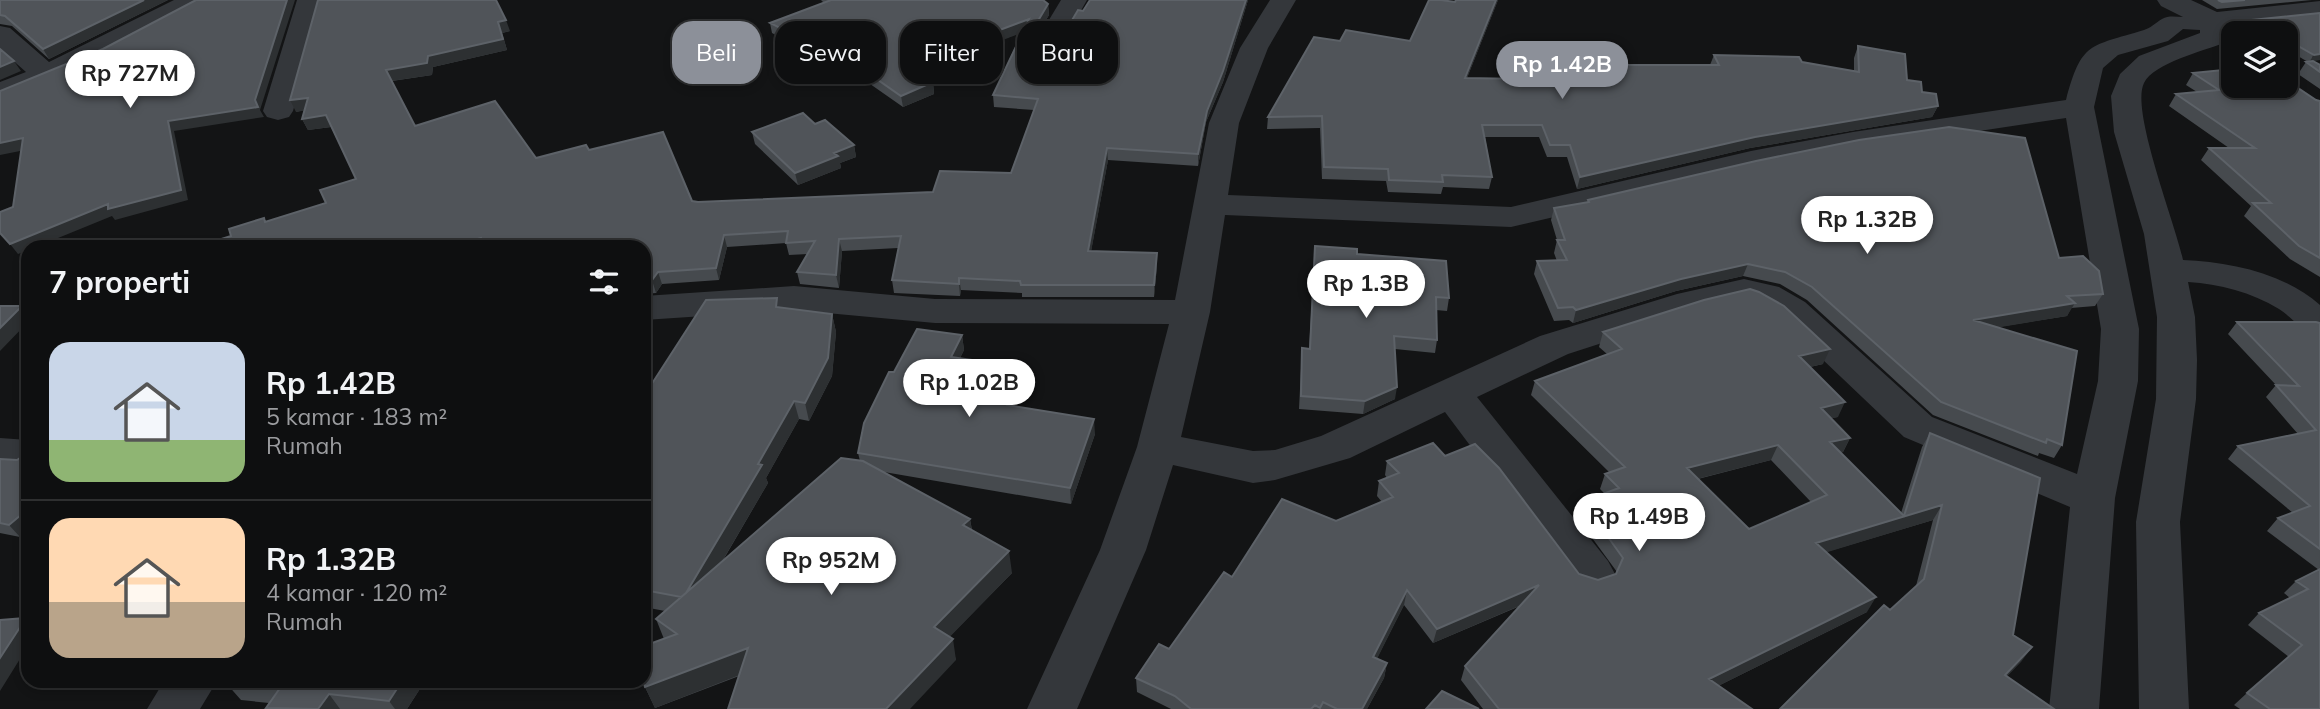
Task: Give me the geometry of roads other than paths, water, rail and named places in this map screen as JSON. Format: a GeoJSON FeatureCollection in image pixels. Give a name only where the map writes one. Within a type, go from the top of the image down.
{"type":"FeatureCollection","features":[{"type":"Feature","properties":{"kind":"street"},"geometry":{"type":"LineString","coordinates":[[0,93],[167,16],[193,0]]}},
{"type":"Feature","properties":{"kind":"street"},"geometry":{"type":"LineString","coordinates":[[278,111],[310,0]]}},
{"type":"Feature","properties":{"kind":"street"},"geometry":{"type":"LineString","coordinates":[[1062,21],[1074,0]]}},
{"type":"Feature","properties":{"kind":"street"},"geometry":{"type":"LineString","coordinates":[[1052,709],[1123,550],[1158,447],[1191,312],[1224,123],[1254,48],[1283,0]]}},
{"type":"Feature","properties":{"kind":"street"},"geometry":{"type":"LineString","coordinates":[[2074,709],[2093,498],[2118,381],[2120,329],[2079,107],[2089,68],[2095,59],[2108,50],[2158,35],[2168,8],[2220,36]]}},
{"type":"Feature","properties":{"kind":"street"},"geometry":{"type":"LineString","coordinates":[[2164,709],[2158,522],[2176,398],[2176,317],[2161,234],[2130,132],[2126,96],[2130,80],[2149,62],[2220,36],[2320,9]]}},
{"type":"Feature","properties":{"kind":"street"},"geometry":{"type":"LineString","coordinates":[[0,34],[46,74]]}},
{"type":"Feature","properties":{"kind":"street"},"geometry":{"type":"LineString","coordinates":[[1210,204],[1511,216],[1827,146],[2079,107]]}},
{"type":"Feature","properties":{"kind":"street"},"geometry":{"type":"LineString","coordinates":[[2168,271],[2217,273],[2248,283],[2290,300],[2320,325]]}},
{"type":"Feature","properties":{"kind":"street"},"geometry":{"type":"LineString","coordinates":[[1158,447],[1253,467],[1275,465],[1335,447],[1555,345],[1690,302],[1744,290],[1780,301],[1792,310],[1918,427],[2093,498]]}},
{"type":"Feature","properties":{"kind":"street"},"geometry":{"type":"LineString","coordinates":[[651,308],[794,298],[935,312],[1191,312]]}},
{"type":"Feature","properties":{"kind":"street"},"geometry":{"type":"LineString","coordinates":[[2118,381],[2176,398]]}},
{"type":"Feature","properties":{"kind":"street"},"geometry":{"type":"LineString","coordinates":[[1451,393],[1592,574]]}},
{"type":"Feature","properties":{"kind":"street"},"geometry":{"type":"LineString","coordinates":[[0,453],[21,454]]}},
{"type":"Feature","properties":{"kind":"street"},"geometry":{"type":"LineString","coordinates":[[172,709],[187,688]]}}]}
